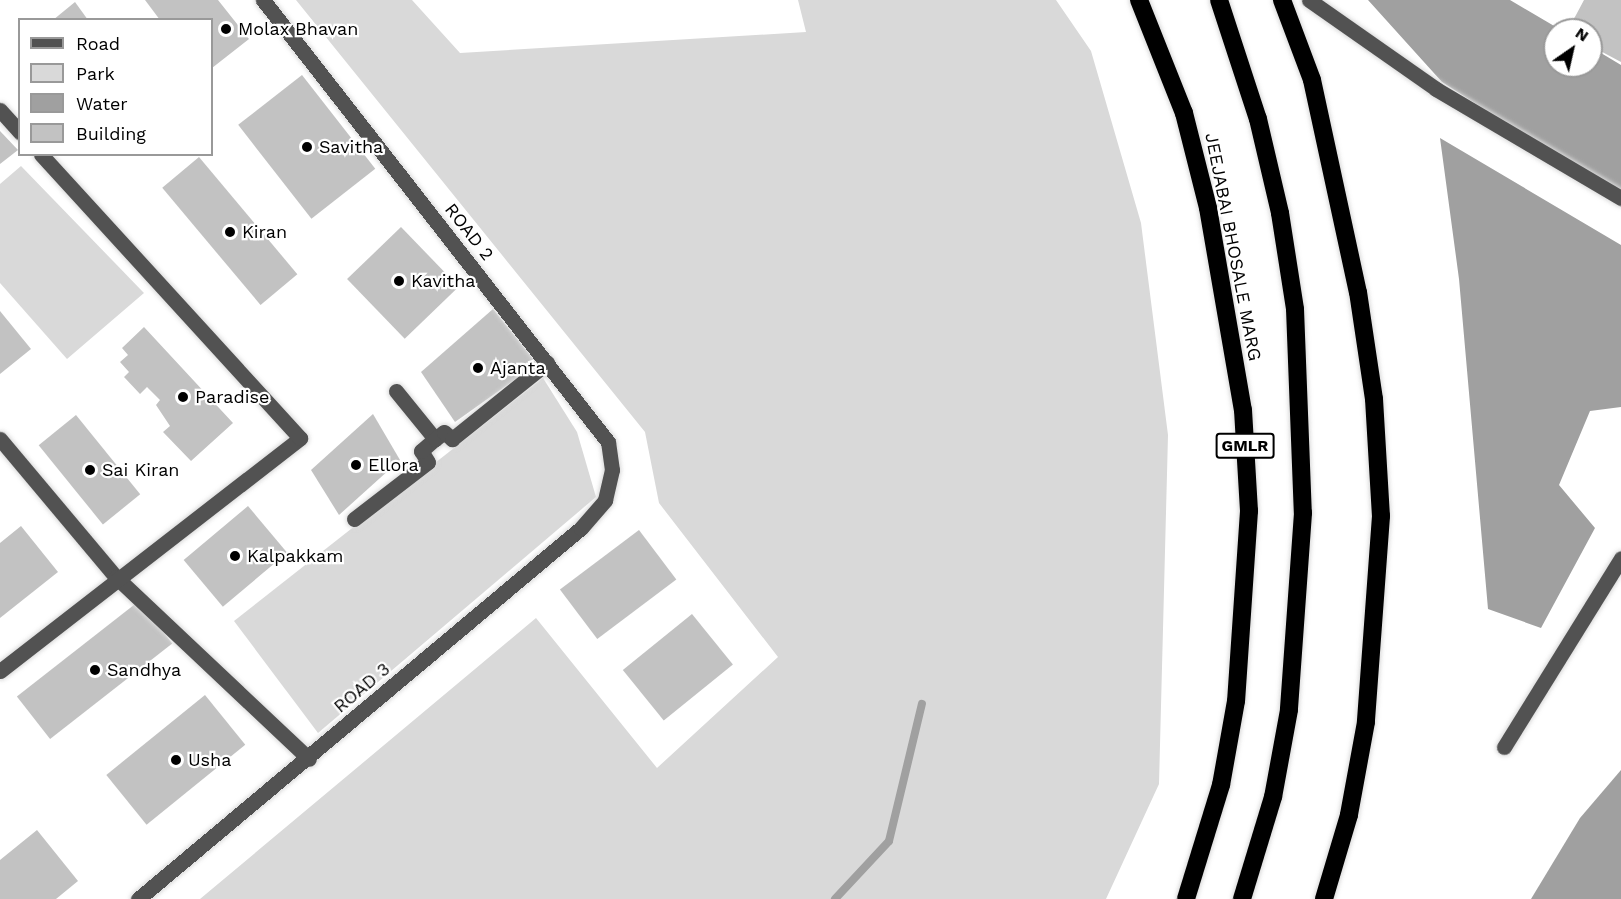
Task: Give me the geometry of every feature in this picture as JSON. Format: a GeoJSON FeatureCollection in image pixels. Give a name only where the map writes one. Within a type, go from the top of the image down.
{"type":"FeatureCollection","features":[{"type":"Feature","properties":{"kind":"highway","name":"JEEJABAI BHOSALE MARG"},"geometry":{"type":"LineString","coordinates":[[1139,0],[1185,113],[1208,208],[1241,399],[1249,511],[1236,701],[1221,785],[1186,899]]}},
{"type":"Feature","properties":{"kind":"highway"},"geometry":{"type":"LineString","coordinates":[[1219,0],[1258,119],[1281,213],[1295,309],[1303,513],[1289,710],[1273,797],[1242,899]]}},
{"type":"Feature","properties":{"kind":"highway"},"geometry":{"type":"LineString","coordinates":[[1282,0],[1312,80],[1358,292],[1374,399],[1381,516],[1366,722],[1349,815],[1324,899]]}},
{"type":"Feature","properties":{"kind":"street","name":"ROAD 2"},"geometry":{"type":"LineString","coordinates":[[263,0],[608,442],[612,470],[605,500]]}},
{"type":"Feature","properties":{"kind":"street"},"geometry":{"type":"LineString","coordinates":[[1309,0],[1436,89],[1621,198]]}},
{"type":"Feature","properties":{"kind":"street"},"geometry":{"type":"LineString","coordinates":[[0,110],[18,130]]}},
{"type":"Feature","properties":{"kind":"street"},"geometry":{"type":"LineString","coordinates":[[0,670],[116,577],[300,438],[42,156]]}},
{"type":"Feature","properties":{"kind":"street"},"geometry":{"type":"LineString","coordinates":[[354,519],[428,462],[422,451],[435,439],[444,432],[452,439],[547,363]]}},
{"type":"Feature","properties":{"kind":"street"},"geometry":{"type":"LineString","coordinates":[[396,391],[435,439]]}},
{"type":"Feature","properties":{"kind":"street"},"geometry":{"type":"LineString","coordinates":[[0,439],[116,577],[309,759]]}},
{"type":"Feature","properties":{"kind":"street","name":"ROAD 3"},"geometry":{"type":"LineString","coordinates":[[138,899],[309,759],[581,528],[605,500]]}},
{"type":"Feature","properties":{"kind":"street"},"geometry":{"type":"LineString","coordinates":[[1504,747],[1621,558]]}},
{"type":"Feature","properties":{"kind":"green space"},"geometry":{"type":"Polygon","coordinates":[[[296,0],[412,0],[460,53],[806,32],[798,0],[1056,0],[1091,51],[1141,223],[1168,435],[1159,784],[1106,899],[200,899],[536,618],[657,768],[778,657],[659,503],[645,432],[296,0]]]}},
{"type":"Feature","properties":{"kind":"green space"},"geometry":{"type":"Polygon","coordinates":[[[21,166],[144,293],[67,359],[0,283],[0,184],[21,166]]]}},
{"type":"Feature","properties":{"kind":"green space"},"geometry":{"type":"Polygon","coordinates":[[[543,378],[577,432],[596,497],[318,733],[234,621],[543,378]]]}},
{"type":"Feature","properties":{"kind":"water"},"geometry":{"type":"Polygon","coordinates":[[[1368,0],[1510,0],[1543,19],[1543,78],[1603,78],[1603,54],[1621,65],[1621,197],[1442,82],[1368,0]]]}},
{"type":"Feature","properties":{"kind":"water"},"geometry":{"type":"Polygon","coordinates":[[[1440,138],[1621,245],[1621,407],[1590,411],[1559,485],[1595,528],[1541,628],[1488,609],[1459,279],[1440,138]]]}},
{"type":"Feature","properties":{"kind":"water"},"geometry":{"type":"Polygon","coordinates":[[[1621,770],[1621,899],[1531,899],[1580,818],[1621,770]]]}},
{"type":"Feature","properties":{"kind":"building","name":"Molax Bhavan"},"geometry":{"type":"Polygon","coordinates":[[[145,0],[218,0],[249,39],[213,67],[213,18],[158,18],[145,0]]]}},
{"type":"Feature","properties":{"kind":"building"},"geometry":{"type":"Polygon","coordinates":[[[1584,0],[1621,0],[1621,62],[1603,52],[1603,18],[1574,18],[1584,0]]]}},
{"type":"Feature","properties":{"kind":"building"},"geometry":{"type":"Polygon","coordinates":[[[75,2],[87,18],[55,18],[75,2]]]}},
{"type":"Feature","properties":{"kind":"building","name":"Savitha"},"geometry":{"type":"Polygon","coordinates":[[[302,75],[375,169],[311,219],[238,125],[302,75]]]}},
{"type":"Feature","properties":{"kind":"building"},"geometry":{"type":"Polygon","coordinates":[[[0,131],[18,150],[0,164],[0,131]]]}},
{"type":"Feature","properties":{"kind":"building","name":"Kiran"},"geometry":{"type":"Polygon","coordinates":[[[199,157],[297,274],[261,305],[162,188],[199,157]]]}},
{"type":"Feature","properties":{"kind":"building","name":"Kavitha"},"geometry":{"type":"Polygon","coordinates":[[[401,227],[459,287],[405,339],[347,279],[401,227]]]}},
{"type":"Feature","properties":{"kind":"building","name":"Ajanta"},"geometry":{"type":"Polygon","coordinates":[[[493,309],[537,364],[455,422],[421,372],[493,309]]]}},
{"type":"Feature","properties":{"kind":"building"},"geometry":{"type":"Polygon","coordinates":[[[0,311],[31,349],[0,374],[0,311]]]}},
{"type":"Feature","properties":{"kind":"building","name":"Paradise"},"geometry":{"type":"Polygon","coordinates":[[[144,327],[233,423],[191,461],[163,432],[170,426],[156,405],[160,400],[147,387],[140,394],[124,377],[129,372],[120,362],[128,355],[122,348],[144,327]]]}},
{"type":"Feature","properties":{"kind":"building","name":"Ellora"},"geometry":{"type":"Polygon","coordinates":[[[373,414],[400,460],[339,515],[311,470],[373,414]]]}},
{"type":"Feature","properties":{"kind":"building","name":"Sai Kiran"},"geometry":{"type":"Polygon","coordinates":[[[76,415],[140,494],[103,524],[39,445],[76,415]]]}},
{"type":"Feature","properties":{"kind":"building","name":"Kalpakkam"},"geometry":{"type":"Polygon","coordinates":[[[248,506],[287,553],[223,607],[184,560],[248,506]]]}},
{"type":"Feature","properties":{"kind":"building"},"geometry":{"type":"Polygon","coordinates":[[[21,526],[58,572],[0,618],[0,543],[21,526]]]}},
{"type":"Feature","properties":{"kind":"building"},"geometry":{"type":"Polygon","coordinates":[[[639,530],[676,580],[597,639],[560,590],[639,530]]]}},
{"type":"Feature","properties":{"kind":"building","name":"Sandhya"},"geometry":{"type":"Polygon","coordinates":[[[139,601],[172,644],[50,739],[17,696],[139,601]]]}},
{"type":"Feature","properties":{"kind":"building"},"geometry":{"type":"Polygon","coordinates":[[[692,614],[733,665],[664,721],[623,670],[692,614]]]}},
{"type":"Feature","properties":{"kind":"building","name":"Usha"},"geometry":{"type":"Polygon","coordinates":[[[205,695],[245,745],[147,825],[106,775],[205,695]]]}},
{"type":"Feature","properties":{"kind":"building"},"geometry":{"type":"Polygon","coordinates":[[[37,830],[78,881],[56,899],[0,899],[0,860],[37,830]]]}},
{"type":"Feature","properties":{"kind":"waterway"},"geometry":{"type":"LineString","coordinates":[[835,899],[889,841],[922,704]]}},
{"type":"Feature","properties":{"kind":"place","name":"Molax Bhavan"},"geometry":{"type":"Point","coordinates":[226,29]}},
{"type":"Feature","properties":{"kind":"place","name":"Savitha"},"geometry":{"type":"Point","coordinates":[307,147]}},
{"type":"Feature","properties":{"kind":"place","name":"Kiran"},"geometry":{"type":"Point","coordinates":[230,232]}},
{"type":"Feature","properties":{"kind":"place","name":"Kavitha"},"geometry":{"type":"Point","coordinates":[399,281]}},
{"type":"Feature","properties":{"kind":"place","name":"Ajanta"},"geometry":{"type":"Point","coordinates":[478,368]}},
{"type":"Feature","properties":{"kind":"place","name":"Paradise"},"geometry":{"type":"Point","coordinates":[183,397]}},
{"type":"Feature","properties":{"kind":"place","name":"Ellora"},"geometry":{"type":"Point","coordinates":[356,465]}},
{"type":"Feature","properties":{"kind":"place","name":"Sai Kiran"},"geometry":{"type":"Point","coordinates":[90,470]}},
{"type":"Feature","properties":{"kind":"place","name":"Kalpakkam"},"geometry":{"type":"Point","coordinates":[235,556]}},
{"type":"Feature","properties":{"kind":"place","name":"Sandhya"},"geometry":{"type":"Point","coordinates":[95,670]}},
{"type":"Feature","properties":{"kind":"place","name":"Usha"},"geometry":{"type":"Point","coordinates":[176,760]}}]}
